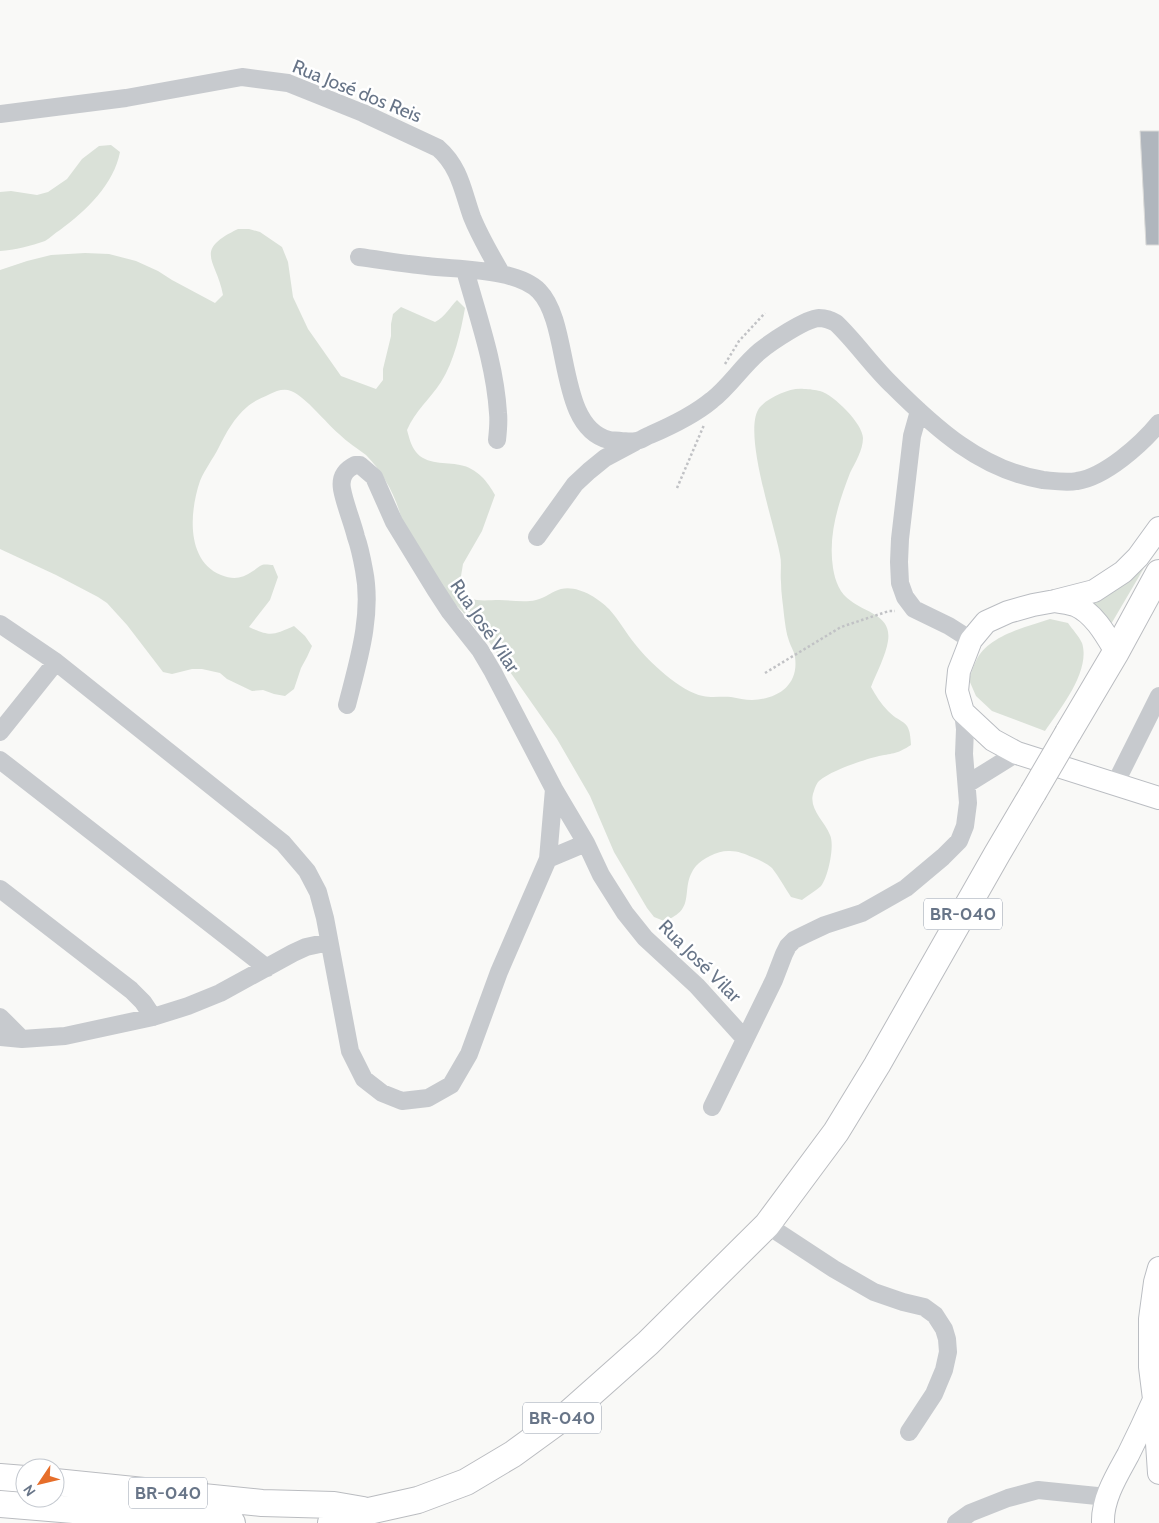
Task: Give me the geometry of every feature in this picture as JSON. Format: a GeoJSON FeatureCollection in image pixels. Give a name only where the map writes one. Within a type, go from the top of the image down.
{"type":"FeatureCollection","features":[{"type":"Feature","properties":{"kind":"highway","name":"BR-040"},"geometry":{"type":"LineString","coordinates":[[332,1523],[369,1511],[418,1500],[466,1482],[513,1454],[568,1414],[648,1343],[767,1225],[825,1147],[857,1098],[1116,652],[1159,573]]}},
{"type":"Feature","properties":{"kind":"highway"},"geometry":{"type":"LineString","coordinates":[[0,1477],[15,1478]]}},
{"type":"Feature","properties":{"kind":"highway","name":"BR-040"},"geometry":{"type":"LineString","coordinates":[[65,1482],[262,1503],[334,1505],[369,1511]]}},
{"type":"Feature","properties":{"kind":"highway","name":"BR-040"},"geometry":{"type":"LineString","coordinates":[[0,1504],[232,1523]]}},
{"type":"Feature","properties":{"kind":"main road"},"geometry":{"type":"LineString","coordinates":[[1158,799],[1017,753],[993,740],[963,712],[957,691],[959,671],[971,640],[986,622],[1008,612],[1032,605],[1094,591],[1123,572],[1159,528]]}},
{"type":"Feature","properties":{"kind":"main road"},"geometry":{"type":"LineString","coordinates":[[1056,601],[1074,604],[1083,610],[1106,635],[1116,652]]}},
{"type":"Feature","properties":{"kind":"main road"},"geometry":{"type":"LineString","coordinates":[[1159,1268],[1155,1282],[1150,1319],[1150,1367],[1157,1401],[1159,1461]]}},
{"type":"Feature","properties":{"kind":"main road"},"geometry":{"type":"LineString","coordinates":[[1103,1523],[1107,1498],[1116,1475],[1157,1401]]}},
{"type":"Feature","properties":{"kind":"street","name":"Rua José dos Reis"},"geometry":{"type":"LineString","coordinates":[[0,114],[126,98],[242,77],[288,83],[364,112],[438,148],[448,156],[461,182],[482,240],[501,273]]}},
{"type":"Feature","properties":{"kind":"street"},"geometry":{"type":"LineString","coordinates":[[359,257],[501,273],[524,281],[539,291],[548,303],[555,320],[566,372],[575,402],[584,421],[595,432],[609,440],[636,441]]}},
{"type":"Feature","properties":{"kind":"street"},"geometry":{"type":"LineString","coordinates":[[465,270],[495,382],[498,415],[497,440]]}},
{"type":"Feature","properties":{"kind":"street"},"geometry":{"type":"LineString","coordinates":[[537,537],[575,484],[605,458],[636,441],[667,428],[713,400],[759,352],[791,330],[817,318],[829,319],[836,323],[891,385],[964,448],[998,467],[1028,477],[1057,482],[1078,481],[1099,474],[1126,455],[1149,435],[1159,423]]}},
{"type":"Feature","properties":{"kind":"street"},"geometry":{"type":"LineString","coordinates":[[919,410],[912,436],[899,562],[900,583],[905,597],[914,609],[949,626],[971,640]]}},
{"type":"Feature","properties":{"kind":"street","name":"Rua José Vilar"},"geometry":{"type":"LineString","coordinates":[[347,705],[359,659],[366,608],[365,573],[342,488],[344,473],[355,464],[374,477],[394,522],[450,612],[480,650],[554,789],[609,887],[635,927],[654,947],[682,970],[746,1039]]}},
{"type":"Feature","properties":{"kind":"street"},"geometry":{"type":"LineString","coordinates":[[0,624],[56,662],[283,843],[307,871],[318,892],[325,918],[350,1051],[364,1079],[382,1093],[402,1101],[428,1098],[451,1085],[469,1054],[499,972],[548,859],[554,789]]}},
{"type":"Feature","properties":{"kind":"street"},"geometry":{"type":"LineString","coordinates":[[0,732],[56,662]]}},
{"type":"Feature","properties":{"kind":"street"},"geometry":{"type":"LineString","coordinates":[[1115,784],[1159,696]]}},
{"type":"Feature","properties":{"kind":"street","name":"Rua José Vilar"},"geometry":{"type":"LineString","coordinates":[[712,1107],[774,980],[788,946],[794,940],[826,925],[862,913],[906,888],[943,857],[959,840],[966,826],[968,803],[963,712]]}},
{"type":"Feature","properties":{"kind":"street"},"geometry":{"type":"LineString","coordinates":[[966,784],[1017,753]]}},
{"type":"Feature","properties":{"kind":"street"},"geometry":{"type":"LineString","coordinates":[[0,760],[267,968]]}},
{"type":"Feature","properties":{"kind":"street"},"geometry":{"type":"LineString","coordinates":[[548,859],[586,843]]}},
{"type":"Feature","properties":{"kind":"street"},"geometry":{"type":"LineString","coordinates":[[0,889],[130,990],[143,1002],[153,1017]]}},
{"type":"Feature","properties":{"kind":"street"},"geometry":{"type":"LineString","coordinates":[[0,1037],[22,1039],[65,1036],[153,1017],[220,993],[267,968],[292,952],[329,942]]}},
{"type":"Feature","properties":{"kind":"street"},"geometry":{"type":"LineString","coordinates":[[0,1017],[22,1039]]}},
{"type":"Feature","properties":{"kind":"street"},"geometry":{"type":"LineString","coordinates":[[767,1225],[834,1269],[874,1292],[924,1307],[935,1315],[944,1329],[947,1339],[948,1352],[944,1370],[934,1394],[909,1432]]}},
{"type":"Feature","properties":{"kind":"street"},"geometry":{"type":"LineString","coordinates":[[956,1523],[970,1513],[1008,1498],[1038,1490],[1107,1498]]}},
{"type":"Feature","properties":{"kind":"path"},"geometry":{"type":"LineString","coordinates":[[765,673],[841,627],[888,611],[914,609]]}},
{"type":"Feature","properties":{"kind":"shaded area"},"geometry":{"type":"Polygon","coordinates":[[[111,145],[120,152],[117,164],[98,196],[80,214],[45,241],[23,248],[0,251],[0,192],[11,191],[37,195],[48,192],[67,179],[82,159],[99,146],[111,145]]]}},
{"type":"Feature","properties":{"kind":"shaded area"},"geometry":{"type":"Polygon","coordinates":[[[238,229],[260,232],[282,247],[288,262],[293,297],[308,329],[341,376],[376,389],[383,380],[383,369],[391,336],[393,314],[401,307],[435,322],[445,315],[457,300],[465,308],[456,346],[446,374],[414,417],[407,430],[413,447],[420,456],[431,461],[460,465],[472,469],[489,485],[495,495],[482,531],[463,564],[459,588],[469,597],[482,600],[531,601],[567,588],[587,593],[609,609],[635,644],[657,667],[685,689],[703,696],[752,700],[770,697],[785,689],[794,675],[795,655],[785,625],[780,555],[761,478],[754,435],[755,418],[760,407],[780,394],[806,389],[826,394],[847,411],[862,432],[863,443],[850,473],[835,520],[832,544],[834,573],[839,587],[847,598],[877,616],[886,625],[888,632],[887,646],[871,687],[885,708],[907,726],[911,745],[895,753],[848,766],[819,781],[812,797],[814,808],[830,835],[832,846],[824,882],[819,888],[802,900],[791,897],[775,871],[768,865],[739,852],[721,852],[707,857],[696,866],[688,882],[685,904],[675,916],[664,921],[654,917],[614,852],[590,796],[557,739],[485,636],[476,629],[462,611],[445,595],[402,521],[393,494],[384,477],[366,455],[342,437],[309,404],[291,391],[277,391],[252,403],[234,421],[200,481],[193,520],[193,533],[201,558],[209,568],[221,575],[237,578],[249,574],[262,565],[273,565],[278,577],[270,600],[249,627],[272,634],[294,626],[312,646],[301,668],[294,689],[285,696],[263,690],[252,691],[227,679],[220,673],[202,669],[192,669],[172,674],[163,672],[127,625],[107,603],[56,575],[0,549],[0,270],[51,255],[109,254],[136,261],[158,271],[215,303],[223,295],[213,265],[211,250],[224,237],[238,229]]]}},
{"type":"Feature","properties":{"kind":"shaded area"},"geometry":{"type":"Polygon","coordinates":[[[1144,568],[1107,631],[1091,605],[1096,598],[1124,585],[1144,568]]]}},
{"type":"Feature","properties":{"kind":"shaded area"},"geometry":{"type":"Polygon","coordinates":[[[1050,619],[1068,623],[1081,640],[1084,654],[1078,677],[1066,701],[1045,731],[992,711],[976,696],[969,680],[981,652],[989,645],[1019,629],[1050,619]]]}},
{"type":"Feature","properties":{"kind":"building"},"geometry":{"type":"Polygon","coordinates":[[[1140,131],[1159,131],[1159,245],[1146,245],[1140,131]]]}}]}
